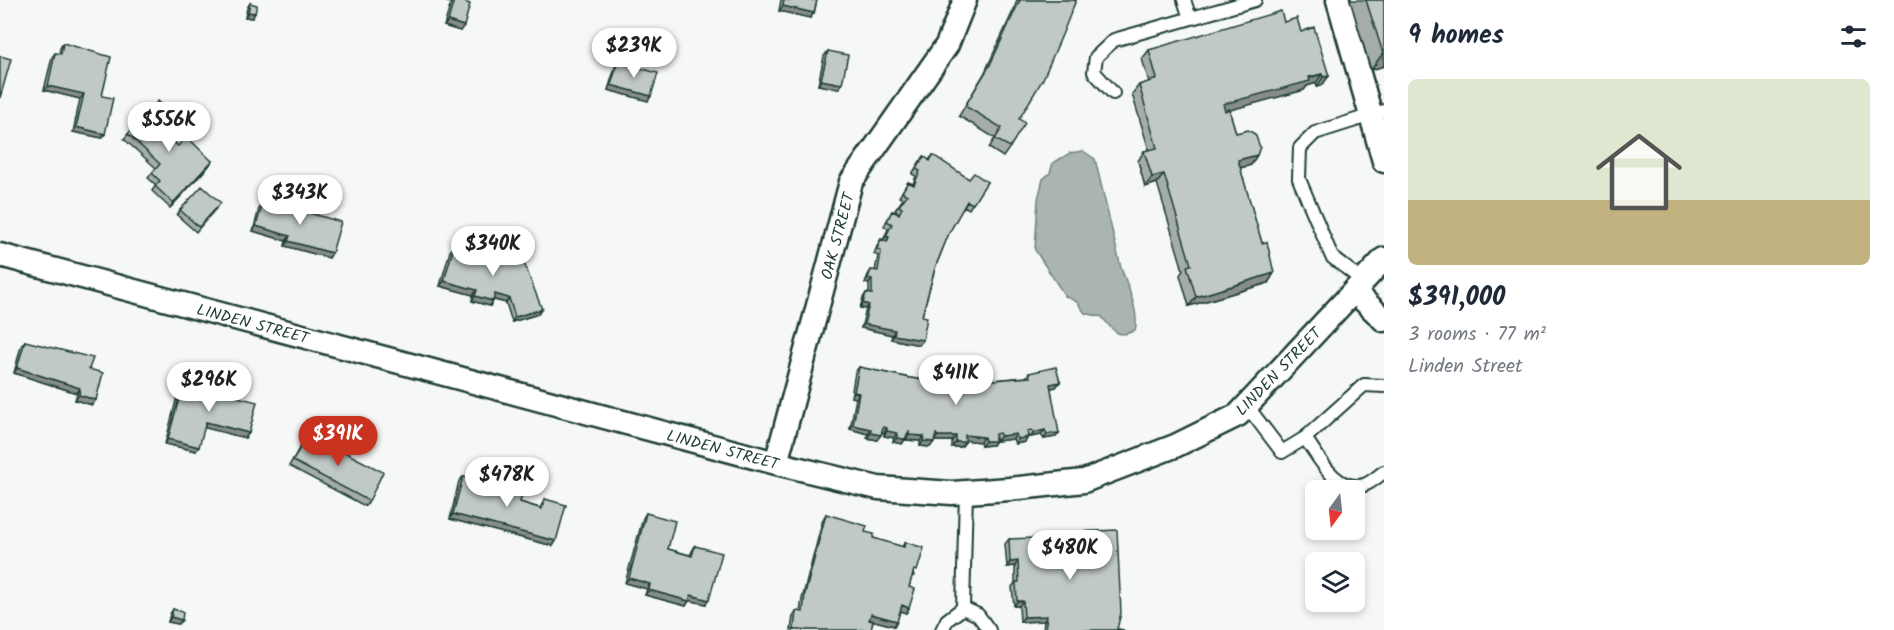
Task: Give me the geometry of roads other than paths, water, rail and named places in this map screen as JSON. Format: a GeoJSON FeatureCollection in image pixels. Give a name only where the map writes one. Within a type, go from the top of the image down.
{"type":"FeatureCollection","features":[{"type":"Feature","properties":{"kind":"street","name":"OAK STREET"},"geometry":{"type":"LineString","coordinates":[[776,463],[851,182],[947,45],[965,0]]}},
{"type":"Feature","properties":{"kind":"street"},"geometry":{"type":"LineString","coordinates":[[1338,0],[1378,113],[1384,161]]}},
{"type":"Feature","properties":{"kind":"street","name":"LINDEN STREET"},"geometry":{"type":"LineString","coordinates":[[0,255],[776,463],[878,488],[966,492],[1084,481],[1174,446],[1238,415],[1384,259]]}},
{"type":"Feature","properties":{"kind":"street"},"geometry":{"type":"LineString","coordinates":[[1358,286],[1384,320]]}},
{"type":"Feature","properties":{"kind":"lane"},"geometry":{"type":"LineString","coordinates":[[1184,0],[1190,18]]}},
{"type":"Feature","properties":{"kind":"lane"},"geometry":{"type":"LineString","coordinates":[[1113,93],[1094,72],[1096,57],[1113,40],[1255,0]]}},
{"type":"Feature","properties":{"kind":"lane"},"geometry":{"type":"LineString","coordinates":[[1358,286],[1332,257],[1299,179],[1300,148],[1315,133],[1378,113]]}},
{"type":"Feature","properties":{"kind":"lane"},"geometry":{"type":"LineString","coordinates":[[1247,406],[1282,452],[1305,438],[1364,385],[1384,386]]}},
{"type":"Feature","properties":{"kind":"lane"},"geometry":{"type":"LineString","coordinates":[[1305,438],[1328,471],[1339,482],[1351,486],[1365,485],[1384,472]]}},
{"type":"Feature","properties":{"kind":"lane"},"geometry":{"type":"LineString","coordinates":[[963,608],[966,492]]}},
{"type":"Feature","properties":{"kind":"lane"},"geometry":{"type":"LineString","coordinates":[[942,630],[947,620],[963,608]]}},
{"type":"Feature","properties":{"kind":"lane"},"geometry":{"type":"LineString","coordinates":[[963,608],[978,615],[989,630]]}}]}
